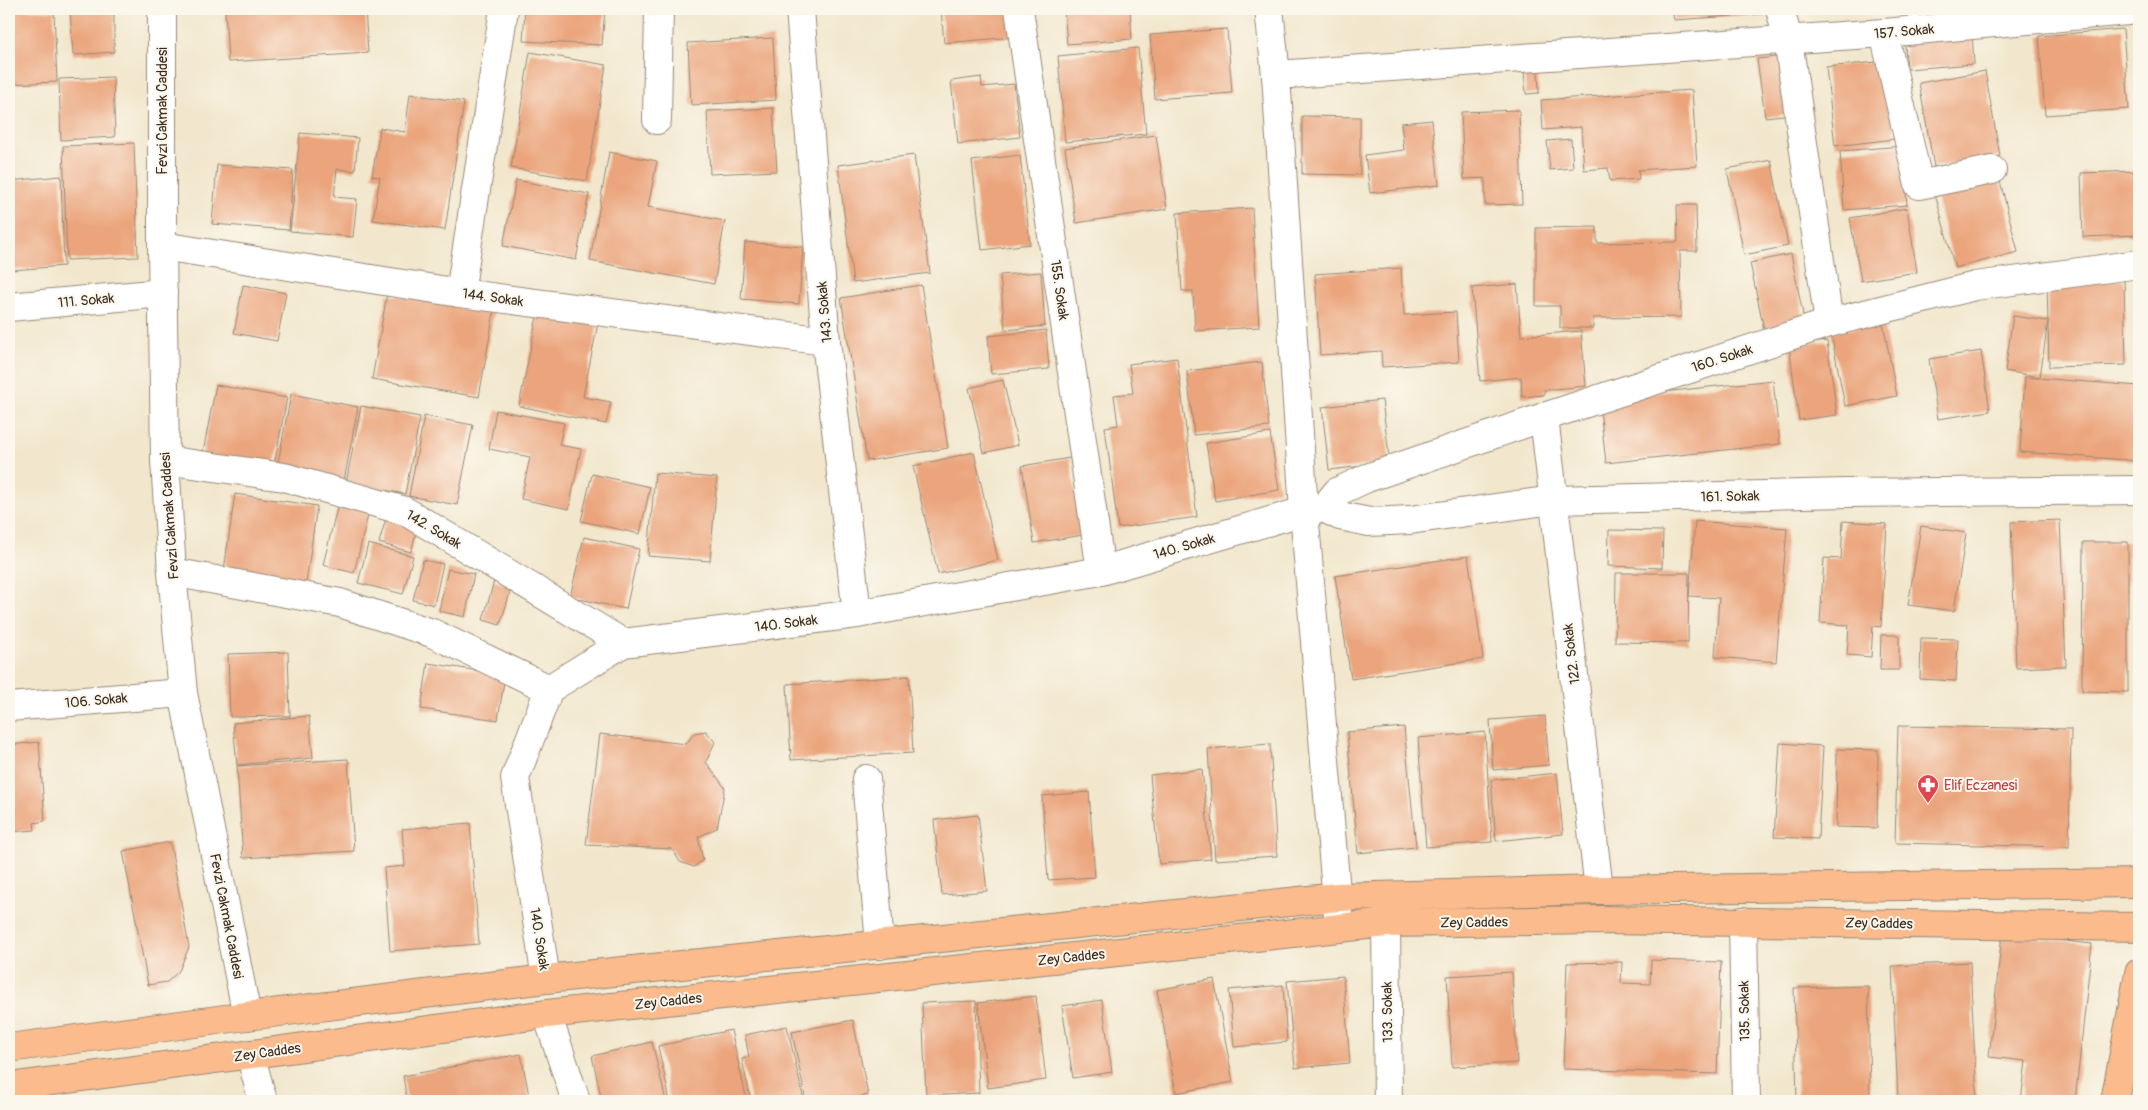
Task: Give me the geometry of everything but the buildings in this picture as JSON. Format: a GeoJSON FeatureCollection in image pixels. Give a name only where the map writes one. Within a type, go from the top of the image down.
{"type":"FeatureCollection","features":[{"type":"Feature","properties":{"kind":"main road","name":"Zey Caddes"},"geometry":{"type":"LineString","coordinates":[[9,1048],[546,979],[1338,897],[1599,890],[2139,883]]}},
{"type":"Feature","properties":{"kind":"main road","name":"Zey Caddes"},"geometry":{"type":"LineString","coordinates":[[9,1087],[547,1014],[1386,923],[1599,920],[2139,927]]}},
{"type":"Feature","properties":{"kind":"main road"},"geometry":{"type":"LineString","coordinates":[[2116,1101],[2139,973]]}},
{"type":"Feature","properties":{"kind":"street","name":"Fevzi Cakmak Caddesi"},"geometry":{"type":"LineString","coordinates":[[162,9],[162,246],[165,460],[182,694],[247,1016]]}},
{"type":"Feature","properties":{"kind":"street"},"geometry":{"type":"LineString","coordinates":[[460,293],[504,9]]}},
{"type":"Feature","properties":{"kind":"street"},"geometry":{"type":"LineString","coordinates":[[657,120],[659,9]]}},
{"type":"Feature","properties":{"kind":"street","name":"143. Sokak"},"geometry":{"type":"LineString","coordinates":[[800,9],[826,341],[858,614]]}},
{"type":"Feature","properties":{"kind":"street","name":"155. Sokak"},"geometry":{"type":"LineString","coordinates":[[1019,9],[1101,571]]}},
{"type":"Feature","properties":{"kind":"street"},"geometry":{"type":"LineString","coordinates":[[1269,9],[1314,509],[1339,927]]}},
{"type":"Feature","properties":{"kind":"street"},"geometry":{"type":"LineString","coordinates":[[1780,9],[1788,40],[1828,323]]}},
{"type":"Feature","properties":{"kind":"street","name":"157. Sokak"},"geometry":{"type":"LineString","coordinates":[[1276,75],[1884,33],[2139,10]]}},
{"type":"Feature","properties":{"kind":"street"},"geometry":{"type":"LineString","coordinates":[[1884,33],[1919,185],[1992,170]]}},
{"type":"Feature","properties":{"kind":"street","name":"144. Sokak"},"geometry":{"type":"LineString","coordinates":[[162,246],[460,293],[826,341]]}},
{"type":"Feature","properties":{"kind":"street","name":"160. Sokak"},"geometry":{"type":"LineString","coordinates":[[1314,509],[1337,492],[1367,478],[1828,323],[1975,286],[2139,264]]}},
{"type":"Feature","properties":{"kind":"street","name":"111. Sokak"},"geometry":{"type":"LineString","coordinates":[[9,307],[163,293]]}},
{"type":"Feature","properties":{"kind":"street","name":"122. Sokak"},"geometry":{"type":"LineString","coordinates":[[1544,417],[1599,890]]}},
{"type":"Feature","properties":{"kind":"street","name":"142. Sokak"},"geometry":{"type":"LineString","coordinates":[[165,460],[284,477],[405,511],[624,643]]}},
{"type":"Feature","properties":{"kind":"street","name":"161. Sokak"},"geometry":{"type":"LineString","coordinates":[[1314,509],[1369,522],[1410,520],[1553,500],[1847,493],[2139,490]]}},
{"type":"Feature","properties":{"kind":"street","name":"140. Sokak"},"geometry":{"type":"LineString","coordinates":[[546,979],[515,778],[548,688],[624,643],[858,614],[1101,571],[1314,509]]}},
{"type":"Feature","properties":{"kind":"street"},"geometry":{"type":"LineString","coordinates":[[172,572],[340,602],[432,632],[548,688]]}},
{"type":"Feature","properties":{"kind":"street","name":"106. Sokak"},"geometry":{"type":"LineString","coordinates":[[9,707],[182,694]]}},
{"type":"Feature","properties":{"kind":"street"},"geometry":{"type":"LineString","coordinates":[[866,779],[880,944]]}},
{"type":"Feature","properties":{"kind":"street","name":"135. Sokak"},"geometry":{"type":"LineString","coordinates":[[1743,922],[1746,1101]]}},
{"type":"Feature","properties":{"kind":"street","name":"133. Sokak"},"geometry":{"type":"LineString","coordinates":[[1386,923],[1388,1101]]}},
{"type":"Feature","properties":{"kind":"street"},"geometry":{"type":"LineString","coordinates":[[547,1014],[576,1101]]}},
{"type":"Feature","properties":{"kind":"street"},"geometry":{"type":"LineString","coordinates":[[250,1054],[262,1101]]}},
{"type":"Feature","properties":{"kind":"place","name":"Elif Eczanesi"},"geometry":{"type":"Point","coordinates":[1928,804]}}]}
